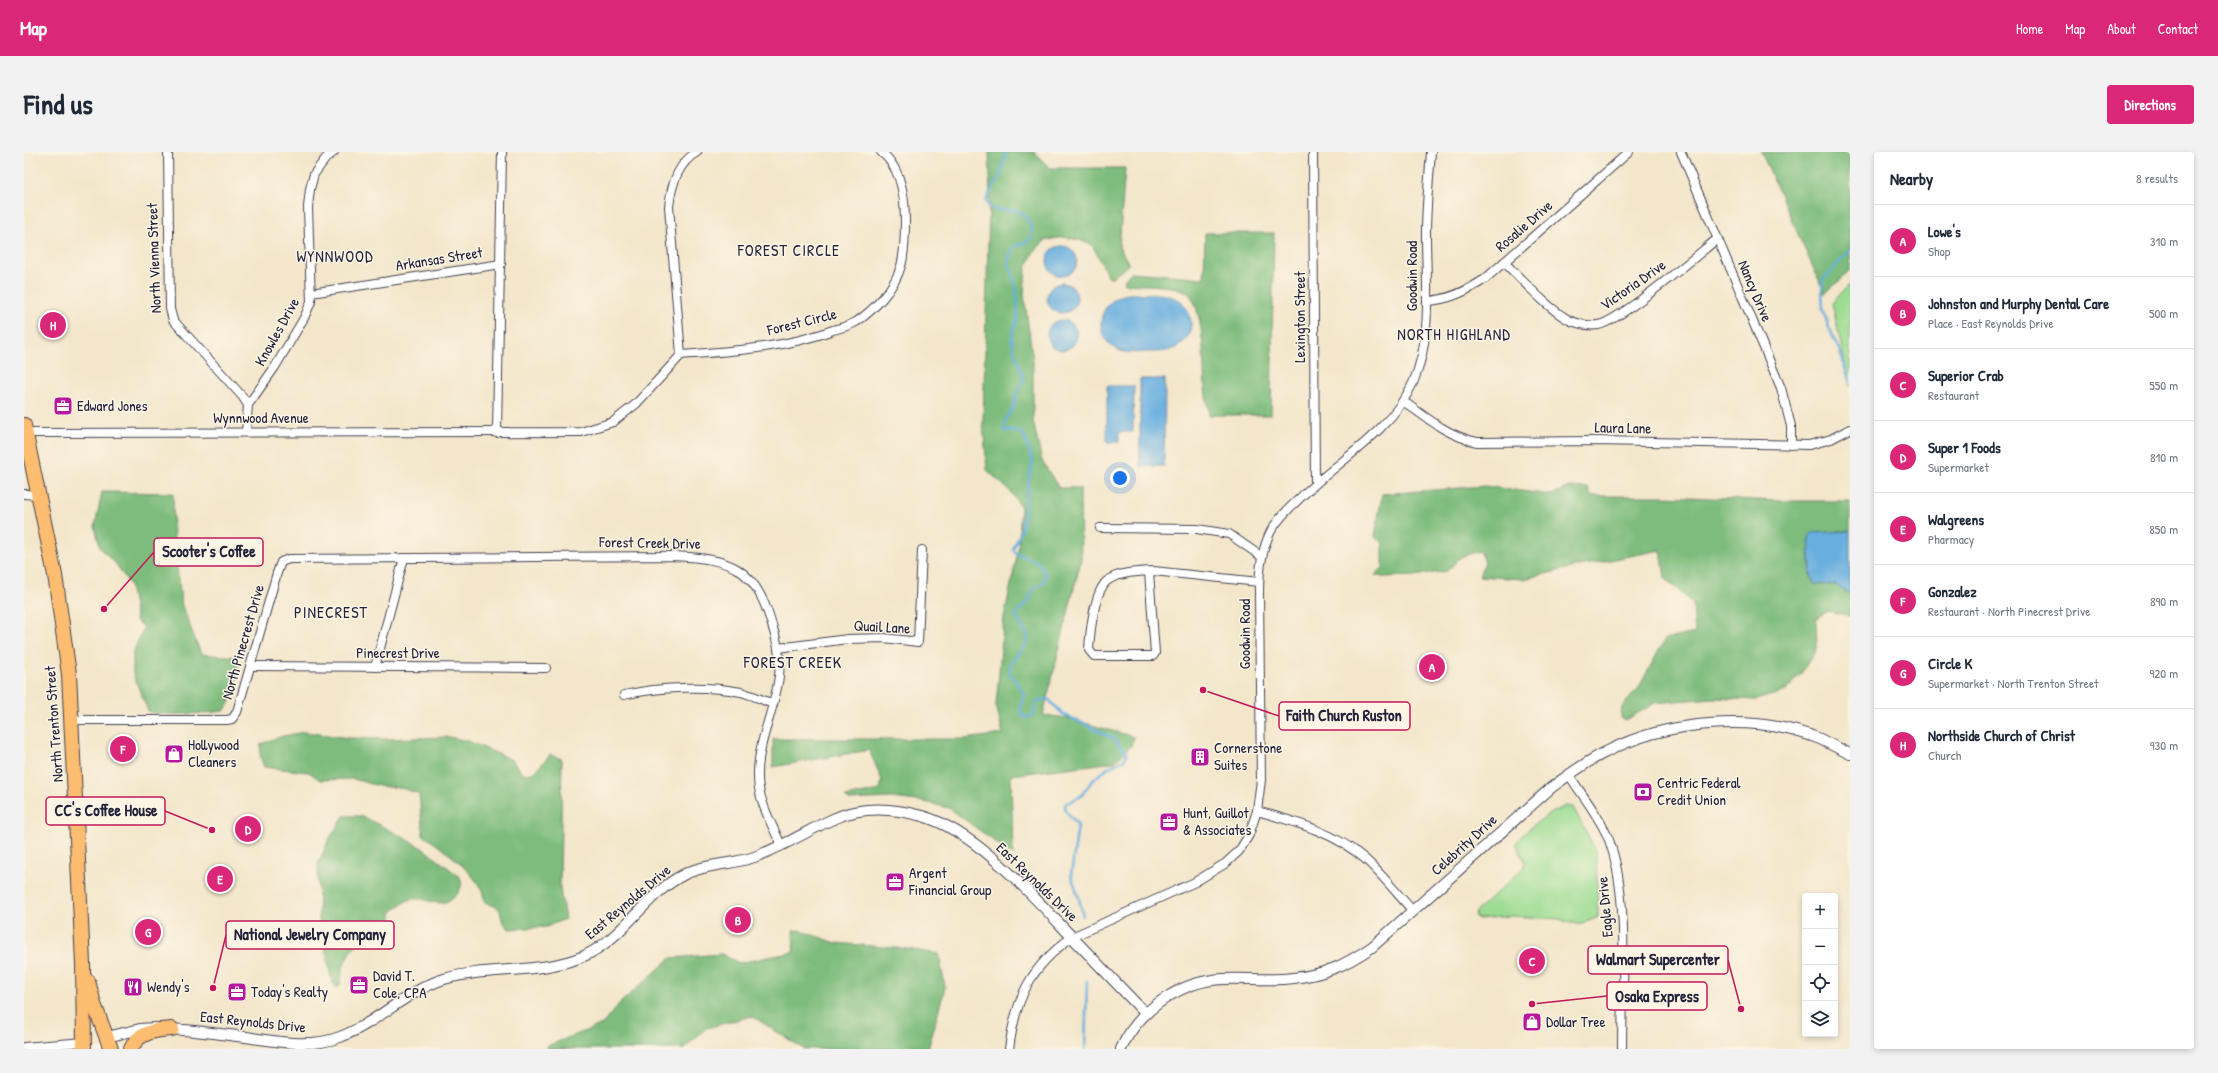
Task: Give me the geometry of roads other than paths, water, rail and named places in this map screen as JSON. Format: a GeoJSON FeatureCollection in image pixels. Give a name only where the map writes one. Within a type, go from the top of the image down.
{"type":"FeatureCollection","features":[{"type":"Feature","properties":{"kind":"highway","name":"North Trenton Street"},"geometry":{"type":"LineString","coordinates":[[25,429],[31,495],[55,575],[63,630],[72,720],[83,963],[84,1045]]}},
{"type":"Feature","properties":{"kind":"highway"},"geometry":{"type":"LineString","coordinates":[[83,963],[94,1004],[109,1043],[84,1045]]}},
{"type":"Feature","properties":{"kind":"highway"},"geometry":{"type":"LineString","coordinates":[[131,1049],[136,1040],[143,1035],[172,1029]]}},
{"type":"Feature","properties":{"kind":"street","name":"North Vienna Street"},"geometry":{"type":"LineString","coordinates":[[168,152],[170,309],[173,320],[242,396],[248,405]]}},
{"type":"Feature","properties":{"kind":"street","name":"Knowles Drive"},"geometry":{"type":"LineString","coordinates":[[248,405],[275,368],[304,318],[311,302],[308,207],[310,189],[314,174],[326,158],[334,152]]}},
{"type":"Feature","properties":{"kind":"street"},"geometry":{"type":"LineString","coordinates":[[502,152],[497,433],[581,432],[613,422],[636,404],[681,356],[669,206],[671,187],[679,171],[692,155],[697,152]]}},
{"type":"Feature","properties":{"kind":"street","name":"Forest Circle"},"geometry":{"type":"LineString","coordinates":[[681,356],[788,343],[820,335],[855,322],[875,307],[892,285],[901,267],[905,233],[905,204],[899,177],[887,157],[881,152]]}},
{"type":"Feature","properties":{"kind":"street","name":"Lexington Street"},"geometry":{"type":"LineString","coordinates":[[1313,152],[1315,483]]}},
{"type":"Feature","properties":{"kind":"street","name":"Goodwin Road"},"geometry":{"type":"LineString","coordinates":[[1009,1049],[1019,1000],[1028,982],[1044,962],[1072,937],[1195,882],[1211,873],[1239,851],[1249,835],[1257,811],[1261,774],[1259,582],[1262,557],[1271,530],[1282,515],[1315,483],[1382,426],[1403,401],[1421,363],[1425,340],[1427,301],[1426,232],[1431,152]]}},
{"type":"Feature","properties":{"kind":"street","name":"Rosalie Drive"},"geometry":{"type":"LineString","coordinates":[[1427,301],[1438,300],[1472,288],[1504,262],[1629,152]]}},
{"type":"Feature","properties":{"kind":"street","name":"Nancy Drive"},"geometry":{"type":"LineString","coordinates":[[1681,152],[1780,388],[1791,426],[1791,445]]}},
{"type":"Feature","properties":{"kind":"street","name":"Victoria Drive"},"geometry":{"type":"LineString","coordinates":[[1504,262],[1537,294],[1572,322],[1598,325],[1608,321],[1636,302],[1717,239]]}},
{"type":"Feature","properties":{"kind":"street","name":"Arkansas Street"},"geometry":{"type":"LineString","coordinates":[[311,293],[501,264]]}},
{"type":"Feature","properties":{"kind":"street","name":"Laura Lane"},"geometry":{"type":"LineString","coordinates":[[1403,401],[1447,432],[1460,438],[1477,442],[1595,441],[1791,445],[1820,443],[1839,436],[1850,429]]}},
{"type":"Feature","properties":{"kind":"street"},"geometry":{"type":"LineString","coordinates":[[246,432],[248,405]]}},
{"type":"Feature","properties":{"kind":"street","name":"Wynnwood Avenue"},"geometry":{"type":"LineString","coordinates":[[25,429],[497,433]]}},
{"type":"Feature","properties":{"kind":"street"},"geometry":{"type":"LineString","coordinates":[[1100,528],[1197,529],[1228,534],[1262,557]]}},
{"type":"Feature","properties":{"kind":"street","name":"Quail Lane"},"geometry":{"type":"LineString","coordinates":[[778,648],[848,639],[884,638],[918,642],[922,550]]}},
{"type":"Feature","properties":{"kind":"street","name":"North Pinecrest Drive"},"geometry":{"type":"LineString","coordinates":[[72,720],[230,720],[237,712],[277,573],[284,560],[552,557]]}},
{"type":"Feature","properties":{"kind":"street","name":"Forest Creek Drive"},"geometry":{"type":"LineString","coordinates":[[552,557],[701,557],[725,563],[738,570],[755,584],[766,607],[778,648],[779,676],[761,747],[758,779],[761,798],[781,845]]}},
{"type":"Feature","properties":{"kind":"street"},"geometry":{"type":"LineString","coordinates":[[375,667],[404,558]]}},
{"type":"Feature","properties":{"kind":"street"},"geometry":{"type":"LineString","coordinates":[[1149,572],[1155,653],[1152,656],[1094,656],[1089,650],[1090,638],[1101,587],[1108,580],[1117,576],[1149,572],[1259,582]]}},
{"type":"Feature","properties":{"kind":"street","name":"Pinecrest Drive"},"geometry":{"type":"LineString","coordinates":[[250,666],[546,668]]}},
{"type":"Feature","properties":{"kind":"street"},"geometry":{"type":"LineString","coordinates":[[624,695],[656,690],[712,689],[741,692],[773,704]]}},
{"type":"Feature","properties":{"kind":"street","name":"Celebrity Drive"},"geometry":{"type":"LineString","coordinates":[[1121,1049],[1133,1029],[1146,1014],[1176,992],[1199,984],[1223,979],[1293,979],[1320,974],[1344,966],[1372,947],[1552,787],[1607,751],[1637,739],[1678,728],[1717,723],[1752,724],[1788,730],[1819,739],[1850,754]]}},
{"type":"Feature","properties":{"kind":"street","name":"Eagle Drive"},"geometry":{"type":"LineString","coordinates":[[1569,775],[1604,829],[1617,873],[1622,925],[1622,1049]]}},
{"type":"Feature","properties":{"kind":"street","name":"East Reynolds Drive"},"geometry":{"type":"LineString","coordinates":[[109,1043],[147,1028],[172,1029],[292,1043],[319,1043],[342,1036],[418,990],[444,980],[474,974],[534,969],[561,965],[587,954],[618,932],[661,891],[685,874],[712,866],[755,857],[826,821],[848,812],[870,809],[889,810],[924,816],[951,828],[1000,864],[1146,1014]]}},
{"type":"Feature","properties":{"kind":"street"},"geometry":{"type":"LineString","coordinates":[[1257,811],[1326,833],[1348,846],[1366,860],[1413,911]]}},
{"type":"Feature","properties":{"kind":"street"},"geometry":{"type":"LineString","coordinates":[[24,1048],[84,1045]]}},
{"type":"Feature","properties":{"kind":"water"},"geometry":{"type":"Polygon","coordinates":[[[1062,246],[1068,247],[1076,255],[1076,267],[1068,275],[1062,276],[1056,275],[1048,267],[1047,261],[1048,255],[1056,247],[1062,246]]]}},
{"type":"Feature","properties":{"kind":"water"},"geometry":{"type":"Polygon","coordinates":[[[1062,283],[1068,284],[1076,292],[1076,304],[1068,312],[1062,313],[1056,312],[1048,304],[1047,298],[1048,292],[1056,284],[1062,283]]]}},
{"type":"Feature","properties":{"kind":"water"},"geometry":{"type":"Polygon","coordinates":[[[1129,294],[1166,295],[1181,302],[1187,309],[1191,320],[1190,331],[1187,338],[1176,348],[1162,352],[1129,353],[1116,349],[1108,342],[1103,334],[1101,326],[1102,317],[1105,309],[1111,302],[1119,297],[1129,294]]]}},
{"type":"Feature","properties":{"kind":"water"},"geometry":{"type":"Polygon","coordinates":[[[1062,320],[1068,321],[1076,329],[1076,341],[1068,349],[1062,350],[1056,349],[1048,341],[1047,335],[1048,329],[1056,321],[1062,320]]]}},
{"type":"Feature","properties":{"kind":"water"},"geometry":{"type":"Polygon","coordinates":[[[1140,379],[1165,379],[1164,466],[1140,466],[1140,379]]]}},
{"type":"Feature","properties":{"kind":"water"},"geometry":{"type":"Polygon","coordinates":[[[1107,386],[1134,386],[1133,432],[1119,432],[1119,442],[1107,442],[1107,386]]]}},
{"type":"Feature","properties":{"kind":"water"},"geometry":{"type":"Polygon","coordinates":[[[1850,531],[1850,594],[1835,585],[1816,584],[1811,576],[1809,537],[1812,533],[1850,531]]]}},
{"type":"Feature","properties":{"kind":"waterway"},"geometry":{"type":"LineString","coordinates":[[1006,152],[1001,176],[993,186],[986,201],[989,206],[995,210],[1012,210],[1021,213],[1028,220],[1032,230],[1030,239],[1027,242],[1012,248],[1008,263],[1015,284],[1018,305],[1017,320],[1012,335],[1012,344],[1024,379],[1017,392],[1014,407],[1006,419],[1004,427],[1006,431],[1015,431],[1024,435],[1033,463],[1030,473],[1022,529],[1013,549],[1015,553],[1038,563],[1046,576],[1043,583],[1032,589],[1029,600],[1015,616],[1028,636],[1025,646],[1012,662],[1009,672],[1024,694],[1020,710],[1024,717],[1027,718],[1033,715],[1036,703],[1043,699],[1049,700],[1063,714],[1113,738],[1127,754],[1124,760],[1106,769],[1092,781],[1081,796],[1065,804],[1065,810],[1078,825],[1071,875],[1079,898],[1083,916]]}},
{"type":"Feature","properties":{"kind":"waterway"},"geometry":{"type":"LineString","coordinates":[[1850,250],[1823,280],[1822,290],[1823,309],[1829,328],[1840,352],[1850,383]]}},
{"type":"Feature","properties":{"kind":"waterway"},"geometry":{"type":"LineString","coordinates":[[1085,1049],[1087,981]]}},
{"type":"Feature","properties":{"kind":"place","name":"Northside Church of Christ"},"geometry":{"type":"Point","coordinates":[53,325]}},
{"type":"Feature","properties":{"kind":"place","name":"Edward Jones"},"geometry":{"type":"Point","coordinates":[63,406]}},
{"type":"Feature","properties":{"kind":"place","name":"Scooter's Coffee"},"geometry":{"type":"Point","coordinates":[104,609]}},
{"type":"Feature","properties":{"kind":"place","name":"Lowe's"},"geometry":{"type":"Point","coordinates":[1432,667]}},
{"type":"Feature","properties":{"kind":"place","name":"Faith Church Ruston"},"geometry":{"type":"Point","coordinates":[1203,690]}},
{"type":"Feature","properties":{"kind":"place","name":"Gonzalez"},"geometry":{"type":"Point","coordinates":[123,749]}},
{"type":"Feature","properties":{"kind":"place","name":"Hollywood Cleaners"},"geometry":{"type":"Point","coordinates":[174,754]}},
{"type":"Feature","properties":{"kind":"place","name":"Cornerstone Suites"},"geometry":{"type":"Point","coordinates":[1200,757]}},
{"type":"Feature","properties":{"kind":"place","name":"Centric Federal Credit Union"},"geometry":{"type":"Point","coordinates":[1643,792]}},
{"type":"Feature","properties":{"kind":"place","name":"Hunt, Guillot & Associates"},"geometry":{"type":"Point","coordinates":[1169,822]}},
{"type":"Feature","properties":{"kind":"place","name":"Super 1 Foods"},"geometry":{"type":"Point","coordinates":[248,829]}},
{"type":"Feature","properties":{"kind":"place","name":"CC's Coffee House"},"geometry":{"type":"Point","coordinates":[212,830]}},
{"type":"Feature","properties":{"kind":"place","name":"Walgreens"},"geometry":{"type":"Point","coordinates":[220,879]}},
{"type":"Feature","properties":{"kind":"place","name":"Argent Financial Group"},"geometry":{"type":"Point","coordinates":[895,882]}},
{"type":"Feature","properties":{"kind":"place","name":"Johnston and Murphy Dental Care"},"geometry":{"type":"Point","coordinates":[738,920]}},
{"type":"Feature","properties":{"kind":"place","name":"Circle K"},"geometry":{"type":"Point","coordinates":[148,932]}},
{"type":"Feature","properties":{"kind":"place","name":"Superior Crab"},"geometry":{"type":"Point","coordinates":[1532,961]}},
{"type":"Feature","properties":{"kind":"place","name":"David T. Cole, CPA"},"geometry":{"type":"Point","coordinates":[359,985]}},
{"type":"Feature","properties":{"kind":"place","name":"Wendy's"},"geometry":{"type":"Point","coordinates":[133,987]}},
{"type":"Feature","properties":{"kind":"place","name":"National Jewelry Company"},"geometry":{"type":"Point","coordinates":[213,988]}},
{"type":"Feature","properties":{"kind":"place","name":"Today's Realty"},"geometry":{"type":"Point","coordinates":[237,992]}},
{"type":"Feature","properties":{"kind":"place","name":"Osaka Express"},"geometry":{"type":"Point","coordinates":[1532,1004]}},
{"type":"Feature","properties":{"kind":"place","name":"Walmart Supercenter"},"geometry":{"type":"Point","coordinates":[1741,1009]}},
{"type":"Feature","properties":{"kind":"place","name":"Dollar Tree"},"geometry":{"type":"Point","coordinates":[1532,1022]}},
{"type":"Feature","properties":{"kind":"district","name":"FOREST CIRCLE"},"geometry":{"type":"Point","coordinates":[789,250]}},
{"type":"Feature","properties":{"kind":"district","name":"WYNNWOOD"},"geometry":{"type":"Point","coordinates":[335,256]}},
{"type":"Feature","properties":{"kind":"district","name":"NORTH HIGHLAND"},"geometry":{"type":"Point","coordinates":[1454,334]}},
{"type":"Feature","properties":{"kind":"district","name":"PINECREST"},"geometry":{"type":"Point","coordinates":[331,612]}},
{"type":"Feature","properties":{"kind":"district","name":"FOREST CREEK"},"geometry":{"type":"Point","coordinates":[793,662]}}]}
